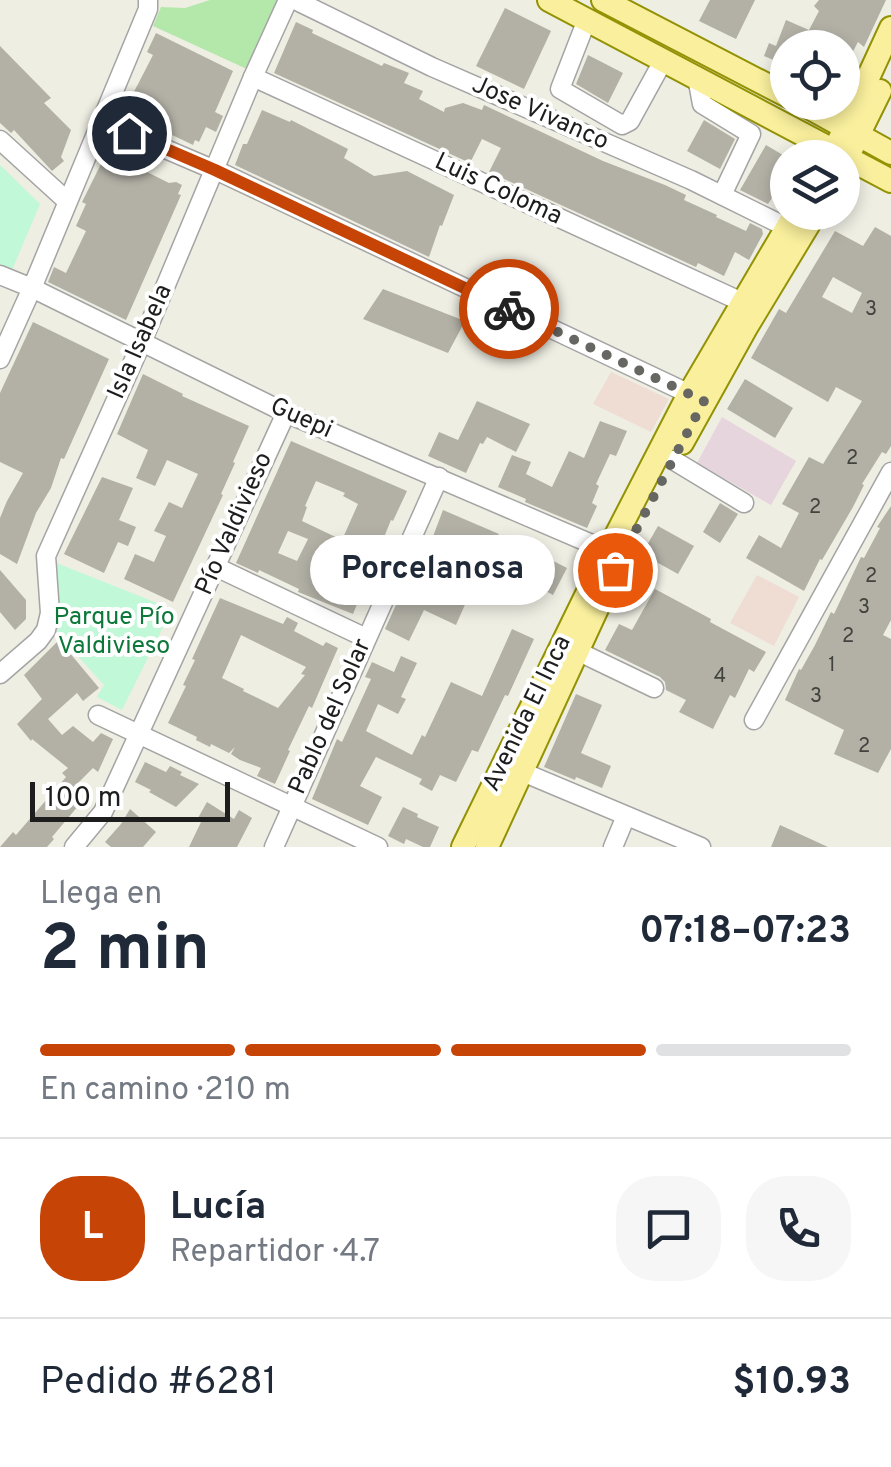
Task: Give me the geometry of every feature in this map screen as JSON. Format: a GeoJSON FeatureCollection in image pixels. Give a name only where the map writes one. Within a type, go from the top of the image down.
{"type":"FeatureCollection","features":[{"type":"Feature","properties":{"kind":"main road"},"geometry":{"type":"LineString","coordinates":[[548,0],[806,140]]}},
{"type":"Feature","properties":{"kind":"main road"},"geometry":{"type":"LineString","coordinates":[[603,0],[770,87]]}},
{"type":"Feature","properties":{"kind":"main road"},"geometry":{"type":"LineString","coordinates":[[852,132],[891,28]]}},
{"type":"Feature","properties":{"kind":"main road"},"geometry":{"type":"LineString","coordinates":[[848,140],[891,65]]}},
{"type":"Feature","properties":{"kind":"main road"},"geometry":{"type":"LineString","coordinates":[[831,120],[891,153]]}},
{"type":"Feature","properties":{"kind":"main road"},"geometry":{"type":"LineString","coordinates":[[860,168],[891,181]]}},
{"type":"Feature","properties":{"kind":"main road","name":"Avenida El Inca"},"geometry":{"type":"LineString","coordinates":[[463,847],[577,652],[673,460],[742,302],[785,230]]}},
{"type":"Feature","properties":{"kind":"main road","name":"Avenida El Inca"},"geometry":{"type":"LineString","coordinates":[[487,847],[512,768],[608,551],[697,398],[804,230]]}},
{"type":"Feature","properties":{"kind":"street"},"geometry":{"type":"LineString","coordinates":[[0,358],[148,9],[148,0]]}},
{"type":"Feature","properties":{"kind":"street","name":"Isla Isabela"},"geometry":{"type":"LineString","coordinates":[[0,674],[46,630],[50,613],[46,556],[142,342],[253,78],[291,0]]}},
{"type":"Feature","properties":{"kind":"street","name":"Jose Vivanco"},"geometry":{"type":"LineString","coordinates":[[291,0],[722,196],[770,213]]}},
{"type":"Feature","properties":{"kind":"street"},"geometry":{"type":"LineString","coordinates":[[586,22],[560,88],[622,125],[630,121],[663,60]]}},
{"type":"Feature","properties":{"kind":"street","name":"Luis Coloma"},"geometry":{"type":"LineString","coordinates":[[253,78],[742,302]]}},
{"type":"Feature","properties":{"kind":"street"},"geometry":{"type":"LineString","coordinates":[[697,78],[702,104],[751,134],[722,196]]}},
{"type":"Feature","properties":{"kind":"street"},"geometry":{"type":"LineString","coordinates":[[100,121],[215,170],[697,398]]}},
{"type":"Feature","properties":{"kind":"street"},"geometry":{"type":"LineString","coordinates":[[0,140],[67,201]]}},
{"type":"Feature","properties":{"kind":"street","name":"Guepi"},"geometry":{"type":"LineString","coordinates":[[0,275],[286,413],[608,551]]}},
{"type":"Feature","properties":{"kind":"street","name":"Pío Valdivieso"},"geometry":{"type":"LineString","coordinates":[[74,847],[103,812],[286,413]]}},
{"type":"Feature","properties":{"kind":"street"},"geometry":{"type":"LineString","coordinates":[[673,460],[744,502]]}},
{"type":"Feature","properties":{"kind":"street"},"geometry":{"type":"LineString","coordinates":[[754,720],[891,472]]}},
{"type":"Feature","properties":{"kind":"street","name":"Pablo del Solar"},"geometry":{"type":"LineString","coordinates":[[274,847],[438,477]]}},
{"type":"Feature","properties":{"kind":"street"},"geometry":{"type":"LineString","coordinates":[[216,568],[366,638]]}},
{"type":"Feature","properties":{"kind":"street"},"geometry":{"type":"LineString","coordinates":[[577,652],[654,688]]}},
{"type":"Feature","properties":{"kind":"street"},"geometry":{"type":"LineString","coordinates":[[98,715],[378,847]]}},
{"type":"Feature","properties":{"kind":"street"},"geometry":{"type":"LineString","coordinates":[[512,768],[701,847]]}},
{"type":"Feature","properties":{"kind":"street"},"geometry":{"type":"LineString","coordinates":[[613,847],[626,816]]}},
{"type":"Feature","properties":{"kind":"shaded area"},"geometry":{"type":"Polygon","coordinates":[[[611,372],[669,399],[651,432],[593,404],[611,372]]]}},
{"type":"Feature","properties":{"kind":"shaded area"},"geometry":{"type":"Polygon","coordinates":[[[722,417],[796,461],[771,505],[697,463],[722,417]]]}},
{"type":"Feature","properties":{"kind":"shaded area","name":"3"},"geometry":{"type":"Polygon","coordinates":[[[757,575],[799,597],[774,646],[730,623],[757,575]]]}},
{"type":"Feature","properties":{"kind":"green space"},"geometry":{"type":"Polygon","coordinates":[[[210,0],[277,0],[249,70],[153,26],[161,7],[185,8],[210,0]]]}},
{"type":"Feature","properties":{"kind":"green space"},"geometry":{"type":"Polygon","coordinates":[[[0,165],[40,204],[12,270],[0,264],[0,165]]]}},
{"type":"Feature","properties":{"kind":"green space","name":"Parque Pío Valdivieso"},"geometry":{"type":"Polygon","coordinates":[[[54,562],[172,609],[122,710],[97,697],[104,685],[57,633],[54,562]]]}},
{"type":"Feature","properties":{"kind":"building"},"geometry":{"type":"Polygon","coordinates":[[[710,0],[755,0],[736,39],[699,21],[710,0]]]}},
{"type":"Feature","properties":{"kind":"building"},"geometry":{"type":"Polygon","coordinates":[[[819,0],[886,0],[864,47],[860,44],[860,30],[809,30],[819,11],[814,6],[819,0]]]}},
{"type":"Feature","properties":{"kind":"building"},"geometry":{"type":"Polygon","coordinates":[[[505,8],[551,31],[524,89],[476,66],[505,8]]]}},
{"type":"Feature","properties":{"kind":"building"},"geometry":{"type":"Polygon","coordinates":[[[786,20],[809,30],[782,30],[786,20]]]}},
{"type":"Feature","properties":{"kind":"building"},"geometry":{"type":"Polygon","coordinates":[[[296,22],[382,66],[384,63],[409,73],[404,83],[423,91],[419,99],[444,112],[445,108],[463,103],[482,110],[484,105],[686,195],[684,200],[746,231],[750,223],[762,229],[763,234],[749,260],[735,252],[724,276],[698,263],[696,267],[489,172],[501,148],[482,139],[470,163],[274,73],[296,22]]]}},
{"type":"Feature","properties":{"kind":"building"},"geometry":{"type":"Polygon","coordinates":[[[156,33],[233,71],[215,112],[223,116],[216,132],[206,127],[199,142],[195,140],[193,145],[122,115],[153,55],[147,52],[156,33]]]}},
{"type":"Feature","properties":{"kind":"building"},"geometry":{"type":"Polygon","coordinates":[[[0,46],[51,98],[44,103],[71,130],[61,157],[64,161],[52,171],[14,130],[11,133],[0,123],[0,46]]]}},
{"type":"Feature","properties":{"kind":"building"},"geometry":{"type":"Polygon","coordinates":[[[588,55],[623,73],[608,103],[576,84],[588,55]]]}},
{"type":"Feature","properties":{"kind":"building"},"geometry":{"type":"Polygon","coordinates":[[[262,110],[348,149],[344,158],[374,176],[407,171],[454,195],[429,257],[235,165],[262,110]]]}},
{"type":"Feature","properties":{"kind":"building"},"geometry":{"type":"Polygon","coordinates":[[[704,120],[735,139],[720,169],[687,151],[704,120]]]}},
{"type":"Feature","properties":{"kind":"building"},"geometry":{"type":"Polygon","coordinates":[[[766,145],[770,147],[768,204],[740,190],[766,145]]]}},
{"type":"Feature","properties":{"kind":"building"},"geometry":{"type":"Polygon","coordinates":[[[107,152],[169,183],[182,185],[126,320],[48,282],[54,267],[66,273],[86,231],[76,226],[86,204],[82,202],[107,152]]]}},
{"type":"Feature","properties":{"kind":"building"},"geometry":{"type":"Polygon","coordinates":[[[875,227],[891,236],[891,446],[886,454],[882,452],[862,484],[853,507],[804,591],[746,558],[759,535],[781,548],[799,513],[782,504],[809,457],[823,464],[862,401],[836,387],[828,402],[751,358],[779,309],[786,313],[835,231],[863,246],[875,227]],[[833,277],[822,297],[852,313],[862,293],[833,277]]]}},
{"type":"Feature","properties":{"kind":"building"},"geometry":{"type":"Polygon","coordinates":[[[383,289],[465,321],[448,353],[363,319],[383,289]]]}},
{"type":"Feature","properties":{"kind":"building"},"geometry":{"type":"Polygon","coordinates":[[[33,322],[109,359],[36,513],[17,564],[0,554],[0,518],[23,473],[0,462],[0,393],[33,322]]]}},
{"type":"Feature","properties":{"kind":"building"},"geometry":{"type":"Polygon","coordinates":[[[143,374],[249,426],[223,495],[173,602],[124,579],[135,554],[154,562],[166,536],[154,531],[169,502],[182,508],[198,474],[167,460],[155,486],[136,478],[148,450],[117,434],[143,374]]]}},
{"type":"Feature","properties":{"kind":"building"},"geometry":{"type":"Polygon","coordinates":[[[745,379],[793,408],[775,438],[727,409],[745,379]]]}},
{"type":"Feature","properties":{"kind":"building"},"geometry":{"type":"Polygon","coordinates":[[[477,401],[530,424],[516,452],[487,437],[480,443],[466,473],[428,456],[439,432],[458,440],[477,401]]]}},
{"type":"Feature","properties":{"kind":"building"},"geometry":{"type":"Polygon","coordinates":[[[600,421],[627,431],[616,456],[610,454],[596,484],[599,486],[592,503],[597,506],[587,528],[498,487],[512,455],[531,462],[526,474],[552,487],[569,451],[584,458],[600,421]]]}},
{"type":"Feature","properties":{"kind":"building"},"geometry":{"type":"Polygon","coordinates":[[[291,441],[407,491],[353,614],[236,563],[291,441]],[[316,481],[302,521],[342,540],[358,504],[343,496],[345,493],[316,481]],[[288,531],[278,553],[297,561],[308,539],[288,531]]]}},
{"type":"Feature","properties":{"kind":"building"},"geometry":{"type":"Polygon","coordinates":[[[102,477],[133,488],[119,520],[136,527],[128,546],[118,542],[104,573],[64,554],[102,477]]]}},
{"type":"Feature","properties":{"kind":"building"},"geometry":{"type":"Polygon","coordinates":[[[720,503],[738,514],[720,543],[703,532],[720,503]]]}},
{"type":"Feature","properties":{"kind":"building"},"geometry":{"type":"Polygon","coordinates":[[[891,506],[891,620],[883,635],[891,639],[891,749],[878,773],[834,754],[844,730],[785,700],[891,506]]]}},
{"type":"Feature","properties":{"kind":"building"},"geometry":{"type":"Polygon","coordinates":[[[443,510],[567,568],[553,595],[525,580],[528,573],[471,555],[452,593],[467,600],[456,625],[424,610],[409,641],[385,629],[410,574],[413,575],[429,547],[443,510]]]}},
{"type":"Feature","properties":{"kind":"building"},"geometry":{"type":"Polygon","coordinates":[[[658,526],[694,546],[678,574],[642,554],[658,526]]]}},
{"type":"Feature","properties":{"kind":"building"},"geometry":{"type":"Polygon","coordinates":[[[0,570],[26,600],[26,619],[15,630],[0,612],[0,570]]]}},
{"type":"Feature","properties":{"kind":"building"},"geometry":{"type":"Polygon","coordinates":[[[655,589],[766,652],[754,672],[749,669],[735,698],[730,695],[713,729],[679,712],[686,700],[666,690],[660,677],[605,650],[619,624],[632,630],[655,589]]]}},
{"type":"Feature","properties":{"kind":"building"},"geometry":{"type":"Polygon","coordinates":[[[220,598],[283,624],[287,617],[298,623],[294,631],[323,646],[326,642],[338,648],[275,784],[257,776],[261,768],[231,754],[235,747],[229,753],[211,744],[210,747],[168,723],[186,686],[183,685],[195,660],[192,659],[220,598]],[[241,635],[222,678],[278,708],[305,675],[301,674],[306,667],[241,635]]]}},
{"type":"Feature","properties":{"kind":"building"},"geometry":{"type":"Polygon","coordinates":[[[512,629],[534,639],[478,752],[472,750],[456,782],[440,775],[432,791],[419,784],[422,779],[376,757],[360,786],[382,797],[368,825],[312,799],[337,739],[342,742],[371,679],[365,677],[372,662],[394,672],[401,656],[417,663],[401,697],[406,699],[398,714],[378,704],[366,731],[412,755],[451,682],[482,696],[512,629]]]}},
{"type":"Feature","properties":{"kind":"building"},"geometry":{"type":"Polygon","coordinates":[[[59,640],[99,688],[83,701],[77,693],[48,719],[62,735],[73,726],[93,742],[101,733],[113,739],[98,772],[93,768],[73,788],[84,799],[47,847],[0,847],[13,832],[16,835],[66,777],[62,773],[68,768],[31,741],[17,724],[42,699],[24,675],[59,640]]]}},
{"type":"Feature","properties":{"kind":"building"},"geometry":{"type":"Polygon","coordinates":[[[576,694],[602,705],[581,753],[611,766],[602,788],[544,767],[576,694]]]}},
{"type":"Feature","properties":{"kind":"building"},"geometry":{"type":"Polygon","coordinates":[[[145,762],[166,772],[170,766],[199,784],[176,807],[135,782],[145,762]]]}},
{"type":"Feature","properties":{"kind":"building"},"geometry":{"type":"Polygon","coordinates":[[[207,802],[234,819],[239,810],[252,818],[237,847],[189,847],[207,802]]]}},
{"type":"Feature","properties":{"kind":"building"},"geometry":{"type":"Polygon","coordinates":[[[403,807],[439,827],[430,847],[406,839],[404,844],[388,836],[403,807]]]}},
{"type":"Feature","properties":{"kind":"building"},"geometry":{"type":"Polygon","coordinates":[[[130,809],[156,832],[143,847],[111,847],[105,842],[130,809]]]}},
{"type":"Feature","properties":{"kind":"building"},"geometry":{"type":"Polygon","coordinates":[[[780,825],[828,847],[771,847],[780,825]]]}},
{"type":"Feature","properties":{"kind":"way so far"},"geometry":{"type":"LineString","coordinates":[[509,309],[704,401],[615,570]]}},
{"type":"Feature","properties":{"kind":"place","name":"Porcelanosa"},"geometry":{"type":"Point","coordinates":[615,570]}},
{"type":"Feature","properties":{"kind":"route"},"geometry":{"type":"LineString","coordinates":[[129,133],[509,309]]}}]}
